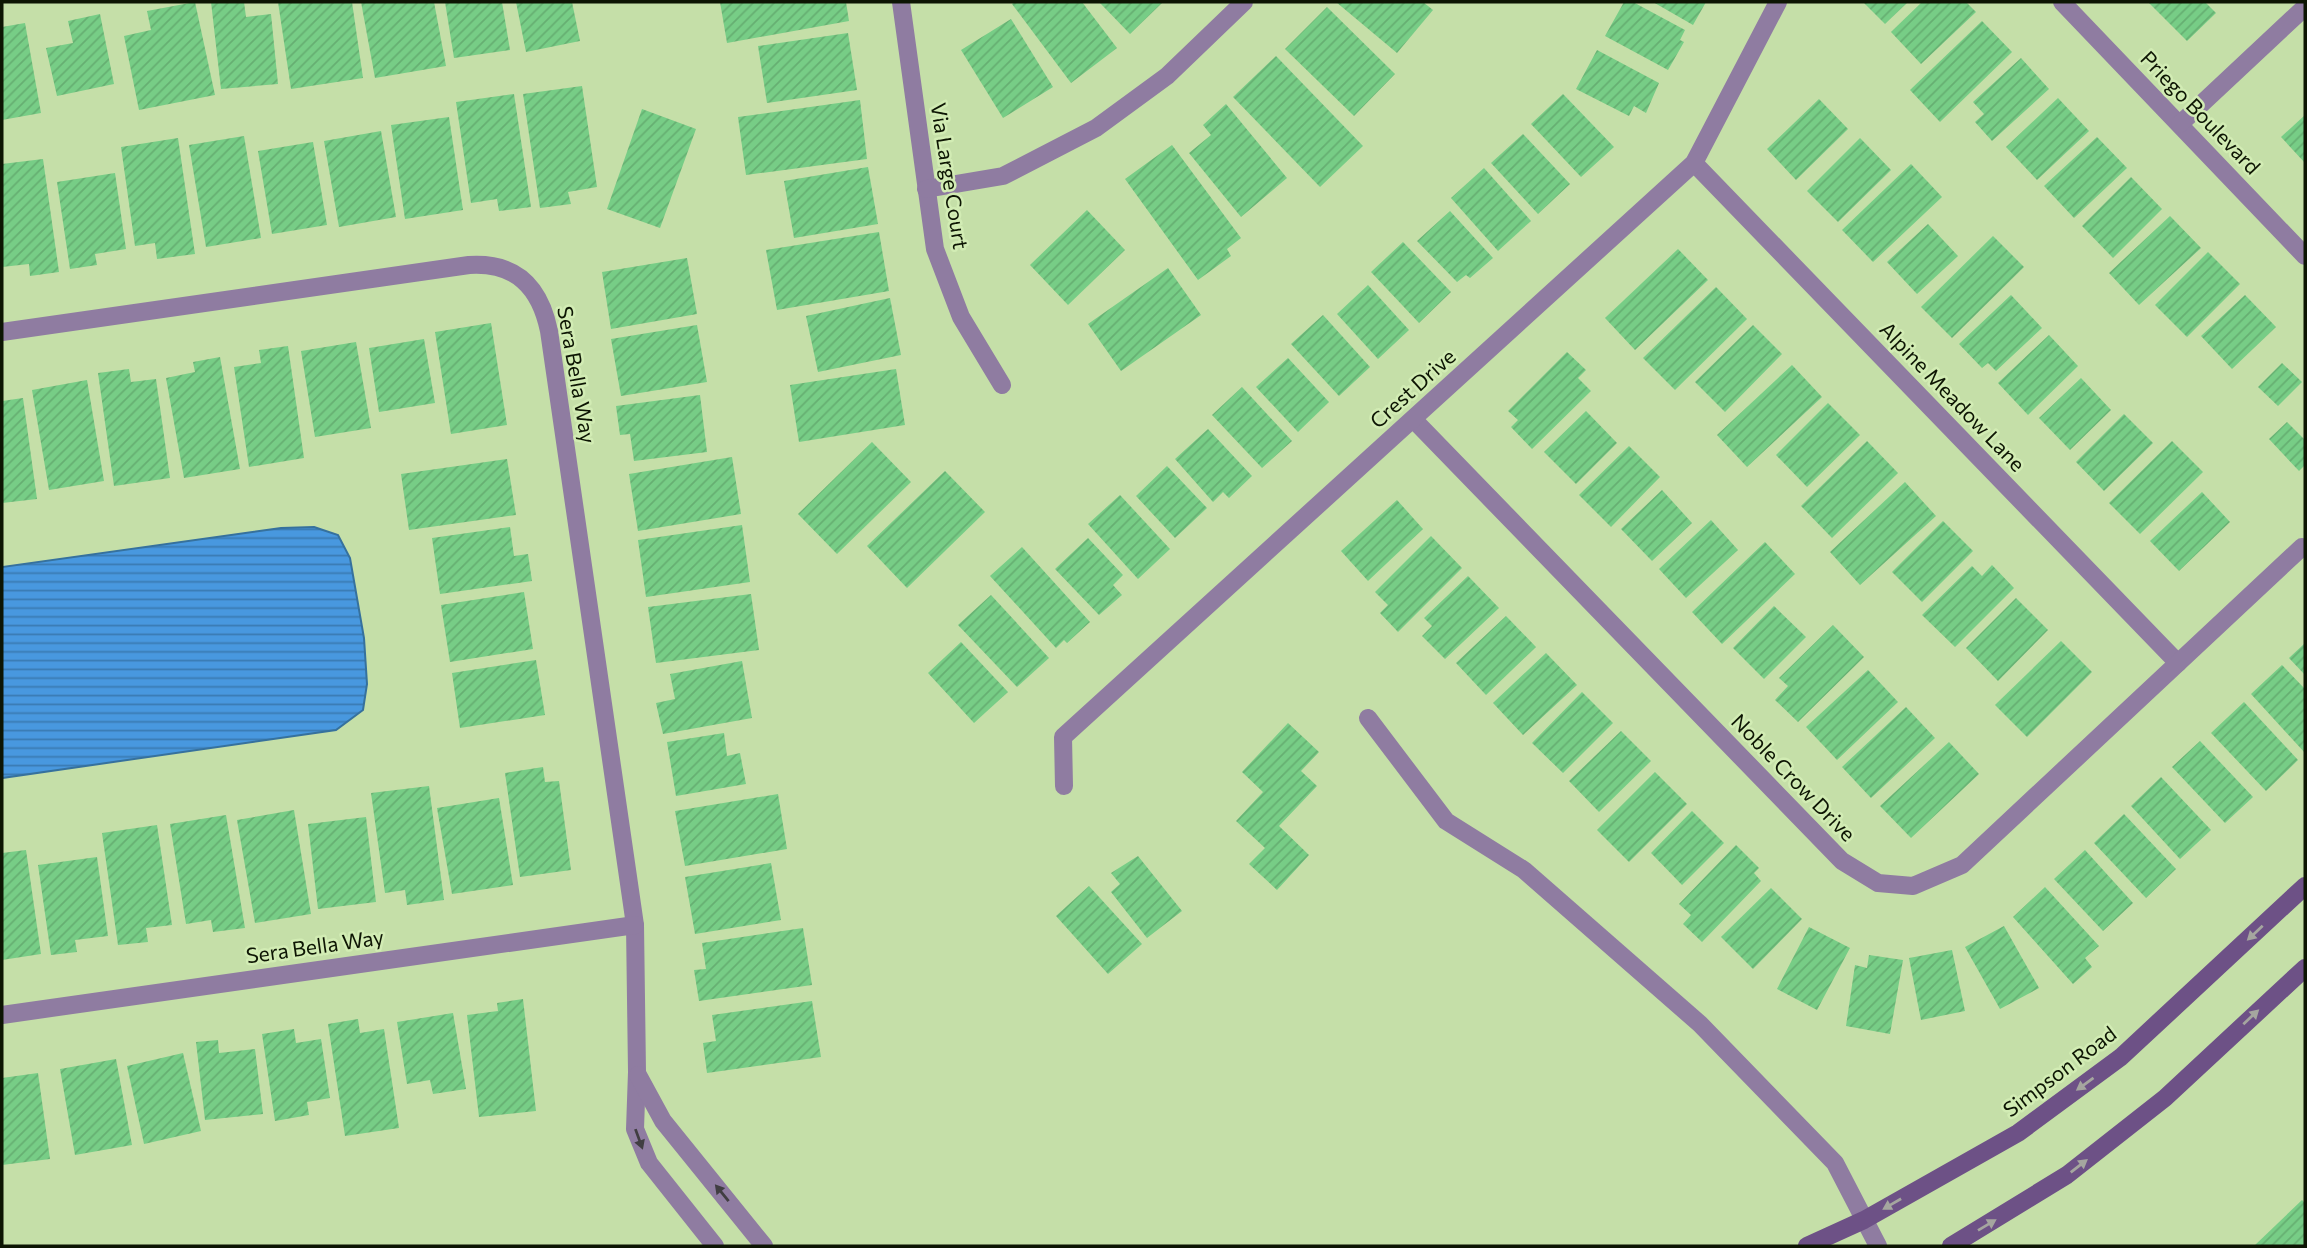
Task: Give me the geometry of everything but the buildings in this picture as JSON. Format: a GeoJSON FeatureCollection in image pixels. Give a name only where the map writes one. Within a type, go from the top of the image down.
{"type":"FeatureCollection","features":[{"type":"Feature","properties":{"kind":"main road","name":"Simpson Road"},"geometry":{"type":"LineString","coordinates":[[1807,1246],[1864,1220],[2018,1133],[2121,1057],[2305,886]]}},
{"type":"Feature","properties":{"kind":"main road"},"geometry":{"type":"LineString","coordinates":[[1951,1246],[2067,1175],[2165,1098],[2305,968]]}},
{"type":"Feature","properties":{"kind":"street","name":"Via Large Court"},"geometry":{"type":"LineString","coordinates":[[901,2],[935,249],[961,317],[1002,384]]}},
{"type":"Feature","properties":{"kind":"street"},"geometry":{"type":"LineString","coordinates":[[926,189],[1003,176],[1096,128],[1167,76],[1244,2]]}},
{"type":"Feature","properties":{"kind":"street","name":"Crest Drive"},"geometry":{"type":"LineString","coordinates":[[1063,786],[1063,737],[1694,163],[1778,2]]}},
{"type":"Feature","properties":{"kind":"street","name":"Priego Boulevard"},"geometry":{"type":"LineString","coordinates":[[2062,2],[2305,256]]}},
{"type":"Feature","properties":{"kind":"street"},"geometry":{"type":"LineString","coordinates":[[2180,124],[2305,7]]}},
{"type":"Feature","properties":{"kind":"street","name":"Alpine Meadow Lane"},"geometry":{"type":"LineString","coordinates":[[1694,163],[2178,663]]}},
{"type":"Feature","properties":{"kind":"street","name":"Sera Bella Way"},"geometry":{"type":"LineString","coordinates":[[2,332],[483,264],[497,266],[520,276],[539,300],[546,314],[549,331],[635,925],[635,1129],[649,1163],[715,1246]]}},
{"type":"Feature","properties":{"kind":"street","name":"Noble Crow Drive"},"geometry":{"type":"LineString","coordinates":[[1414,420],[1842,861],[1878,883],[1913,886],[1962,865],[2302,547]]}},
{"type":"Feature","properties":{"kind":"street"},"geometry":{"type":"LineString","coordinates":[[1368,718],[1446,821],[1524,870],[1700,1024],[1835,1163],[1878,1246]]}},
{"type":"Feature","properties":{"kind":"street","name":"Sera Bella Way"},"geometry":{"type":"LineString","coordinates":[[2,1015],[635,925]]}},
{"type":"Feature","properties":{"kind":"street","name":"Sera Bella Way"},"geometry":{"type":"LineString","coordinates":[[637,1072],[663,1121],[764,1246]]}},
{"type":"Feature","properties":{"kind":"water"},"geometry":{"type":"Polygon","coordinates":[[[314,527],[338,535],[350,558],[364,638],[367,684],[363,710],[336,730],[2,778],[2,567],[281,528],[314,527]]]}}]}
